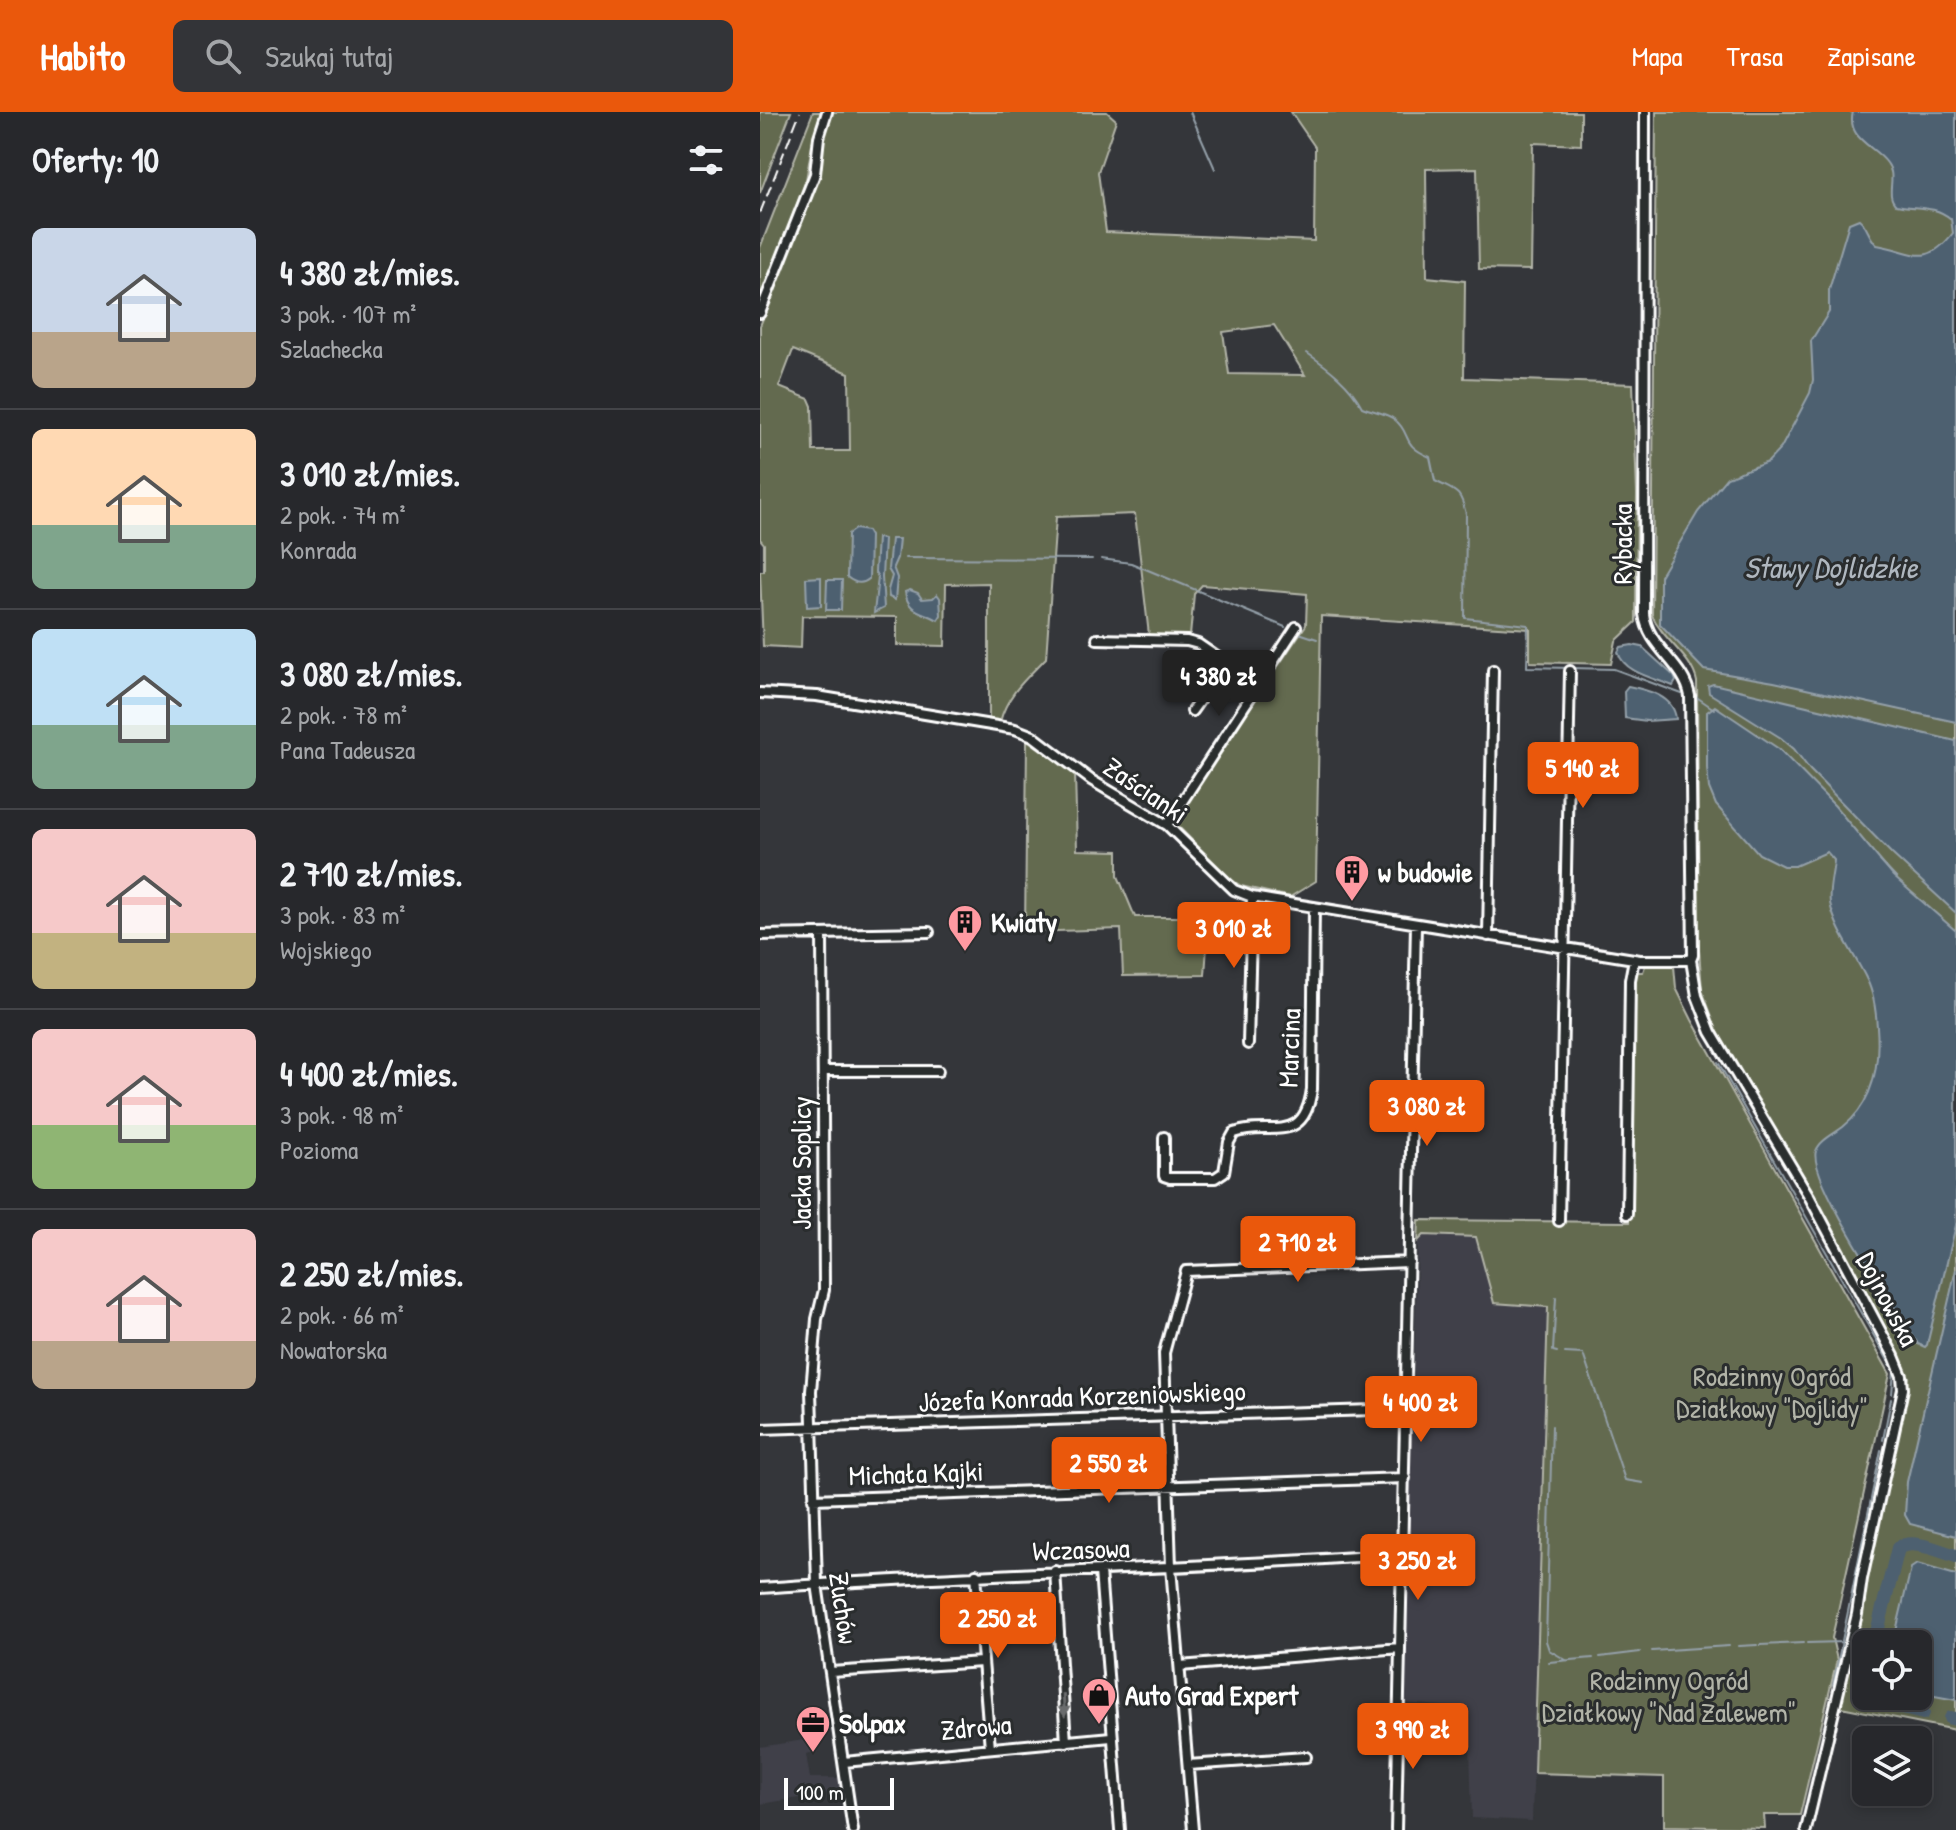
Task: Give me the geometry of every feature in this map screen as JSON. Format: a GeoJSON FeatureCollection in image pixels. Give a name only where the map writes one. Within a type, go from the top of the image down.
{"type":"FeatureCollection","features":[{"type":"Feature","properties":{"kind":"street"},"geometry":{"type":"LineString","coordinates":[[760,313],[815,174],[819,137],[827,112]]}},
{"type":"Feature","properties":{"kind":"street","name":"Rybacka"},"geometry":{"type":"LineString","coordinates":[[1645,112],[1644,614],[1651,637],[1685,676],[1690,696],[1691,960]]}},
{"type":"Feature","properties":{"kind":"street"},"geometry":{"type":"LineString","coordinates":[[1167,825],[1296,627]]}},
{"type":"Feature","properties":{"kind":"street"},"geometry":{"type":"LineString","coordinates":[[1097,639],[1187,641],[1198,644],[1259,686]]}},
{"type":"Feature","properties":{"kind":"street"},"geometry":{"type":"LineString","coordinates":[[1192,711],[1226,663]]}},
{"type":"Feature","properties":{"kind":"street"},"geometry":{"type":"LineString","coordinates":[[1488,936],[1493,670]]}},
{"type":"Feature","properties":{"kind":"street"},"geometry":{"type":"LineString","coordinates":[[1559,1221],[1570,671]]}},
{"type":"Feature","properties":{"kind":"street","name":"Zaścianki"},"geometry":{"type":"LineString","coordinates":[[760,693],[817,696],[1015,729],[1033,736],[1091,780],[1167,825],[1234,890],[1252,897],[1634,959],[1691,960]]}},
{"type":"Feature","properties":{"kind":"street"},"geometry":{"type":"LineString","coordinates":[[1248,1044],[1252,897]]}},
{"type":"Feature","properties":{"kind":"street","name":"Marcina"},"geometry":{"type":"LineString","coordinates":[[1164,1137],[1164,1176],[1215,1178],[1224,1172],[1230,1137],[1234,1133],[1287,1128],[1298,1122],[1306,1111],[1312,1089],[1314,907]]}},
{"type":"Feature","properties":{"kind":"street"},"geometry":{"type":"LineString","coordinates":[[1396,1830],[1416,925]]}},
{"type":"Feature","properties":{"kind":"street"},"geometry":{"type":"LineString","coordinates":[[760,935],[929,932]]}},
{"type":"Feature","properties":{"kind":"street","name":"Jacka Soplicy"},"geometry":{"type":"LineString","coordinates":[[811,1391],[817,1319],[824,1290],[822,934]]}},
{"type":"Feature","properties":{"kind":"street"},"geometry":{"type":"LineString","coordinates":[[1627,1214],[1630,980],[1634,959]]}},
{"type":"Feature","properties":{"kind":"street","name":"Dojnowska"},"geometry":{"type":"LineString","coordinates":[[1691,960],[1697,996],[1711,1032],[1809,1196],[1902,1376],[1903,1389],[1857,1614],[1806,1830]]}},
{"type":"Feature","properties":{"kind":"street"},"geometry":{"type":"LineString","coordinates":[[823,1071],[938,1071]]}},
{"type":"Feature","properties":{"kind":"street"},"geometry":{"type":"LineString","coordinates":[[1193,1830],[1171,1567],[1164,1379],[1166,1340],[1186,1271],[1409,1262]]}},
{"type":"Feature","properties":{"kind":"street","name":"Zuchów"},"geometry":{"type":"LineString","coordinates":[[811,1391],[817,1584],[853,1830]]}},
{"type":"Feature","properties":{"kind":"street","name":"Józefa Konrada Korzeniowskiego"},"geometry":{"type":"LineString","coordinates":[[760,1429],[1405,1409]]}},
{"type":"Feature","properties":{"kind":"street","name":"Michała Kajki"},"geometry":{"type":"LineString","coordinates":[[813,1499],[1405,1478]]}},
{"type":"Feature","properties":{"kind":"street","name":"Wczasowa"},"geometry":{"type":"LineString","coordinates":[[760,1588],[976,1574],[1100,1571],[1403,1554]]}},
{"type":"Feature","properties":{"kind":"street"},"geometry":{"type":"LineString","coordinates":[[1055,1571],[1066,1742]]}},
{"type":"Feature","properties":{"kind":"street"},"geometry":{"type":"LineString","coordinates":[[1100,1571],[1120,1830]]}},
{"type":"Feature","properties":{"kind":"street"},"geometry":{"type":"LineString","coordinates":[[976,1574],[990,1748]]}},
{"type":"Feature","properties":{"kind":"street"},"geometry":{"type":"LineString","coordinates":[[1180,1666],[1400,1648]]}},
{"type":"Feature","properties":{"kind":"street"},"geometry":{"type":"LineString","coordinates":[[831,1672],[982,1662]]}},
{"type":"Feature","properties":{"kind":"street","name":"Zdrowa"},"geometry":{"type":"LineString","coordinates":[[844,1762],[1111,1737]]}},
{"type":"Feature","properties":{"kind":"street"},"geometry":{"type":"LineString","coordinates":[[1188,1765],[1306,1757]]}},
{"type":"Feature","properties":{"kind":"shaded area"},"geometry":{"type":"Polygon","coordinates":[[[1424,1235],[1476,1237],[1494,1303],[1548,1306],[1532,1821],[1472,1818],[1469,1708],[1403,1703],[1418,1241],[1424,1235]]]}},
{"type":"Feature","properties":{"kind":"shaded area"},"geometry":{"type":"Polygon","coordinates":[[[816,1738],[819,1751],[806,1754],[810,1778],[841,1778],[843,1791],[760,1804],[760,1747],[816,1738]]]}},
{"type":"Feature","properties":{"kind":"green space"},"geometry":{"type":"Polygon","coordinates":[[[760,112],[791,112],[760,193],[760,112]]]}},
{"type":"Feature","properties":{"kind":"green space"},"geometry":{"type":"Polygon","coordinates":[[[813,112],[821,112],[806,180],[760,302],[760,248],[813,112]]]}},
{"type":"Feature","properties":{"kind":"green space"},"geometry":{"type":"Polygon","coordinates":[[[832,112],[1107,112],[1116,120],[1098,172],[1106,232],[1314,241],[1315,147],[1291,112],[1581,112],[1581,145],[1533,143],[1531,270],[1479,269],[1477,168],[1426,169],[1427,277],[1465,281],[1464,378],[1633,384],[1637,494],[1636,622],[1616,641],[1611,664],[1530,662],[1530,629],[1321,616],[1316,881],[1290,897],[1241,886],[1229,878],[1173,821],[1306,625],[1307,594],[1202,585],[1194,594],[1190,636],[1149,635],[1135,514],[1056,517],[1046,658],[1013,695],[1000,722],[989,720],[989,583],[946,584],[945,646],[897,645],[897,617],[802,616],[801,648],[763,646],[760,326],[820,176],[824,136],[832,112]],[[1274,325],[1223,332],[1229,374],[1305,375],[1274,325]],[[793,350],[779,387],[809,399],[812,406],[813,451],[850,451],[849,373],[793,350]]]}},
{"type":"Feature","properties":{"kind":"green space"},"geometry":{"type":"Polygon","coordinates":[[[1656,112],[1956,112],[1956,1730],[1856,1710],[1932,1710],[1932,1630],[1857,1630],[1909,1377],[1896,1348],[1717,1030],[1702,990],[1697,682],[1689,664],[1652,615],[1656,112]]]}},
{"type":"Feature","properties":{"kind":"green space"},"geometry":{"type":"Polygon","coordinates":[[[1027,740],[1075,773],[1077,850],[1118,851],[1118,876],[1135,917],[1209,917],[1205,975],[1123,976],[1121,929],[1025,932],[1027,740]]]}},
{"type":"Feature","properties":{"kind":"green space"},"geometry":{"type":"Polygon","coordinates":[[[1645,966],[1674,966],[1676,988],[1692,1020],[1890,1374],[1832,1638],[1837,1660],[1800,1815],[1764,1815],[1765,1828],[1664,1826],[1664,1777],[1534,1773],[1548,1307],[1494,1303],[1476,1237],[1424,1235],[1418,1241],[1419,1220],[1629,1222],[1635,972],[1643,972],[1645,966]]]}},
{"type":"Feature","properties":{"kind":"green space"},"geometry":{"type":"Polygon","coordinates":[[[1852,1654],[1852,1709],[1841,1707],[1852,1654]]]}},
{"type":"Feature","properties":{"kind":"water","name":"Stawy Dojlidzkie"},"geometry":{"type":"Polygon","coordinates":[[[1853,112],[1956,112],[1956,722],[1704,670],[1660,624],[1660,576],[1698,512],[1727,477],[1768,462],[1781,448],[1810,393],[1813,380],[1811,341],[1829,312],[1829,290],[1849,223],[1859,219],[1877,245],[1918,255],[1935,251],[1953,233],[1951,219],[1945,215],[1932,209],[1896,205],[1891,196],[1890,168],[1858,136],[1852,121],[1853,112]]]}},
{"type":"Feature","properties":{"kind":"water"},"geometry":{"type":"Polygon","coordinates":[[[855,529],[867,531],[870,536],[869,579],[861,583],[847,577],[848,534],[855,529]]]}},
{"type":"Feature","properties":{"kind":"water"},"geometry":{"type":"Polygon","coordinates":[[[877,538],[884,539],[884,608],[874,613],[878,577],[875,572],[877,538]]]}},
{"type":"Feature","properties":{"kind":"water"},"geometry":{"type":"Polygon","coordinates":[[[891,539],[899,539],[893,567],[897,578],[895,600],[889,597],[888,590],[892,576],[888,569],[891,539]]]}},
{"type":"Feature","properties":{"kind":"water"},"geometry":{"type":"Polygon","coordinates":[[[821,577],[821,606],[807,607],[806,578],[821,577]]]}},
{"type":"Feature","properties":{"kind":"water"},"geometry":{"type":"Polygon","coordinates":[[[827,580],[842,580],[841,610],[826,610],[827,580]]]}},
{"type":"Feature","properties":{"kind":"water"},"geometry":{"type":"Polygon","coordinates":[[[910,590],[922,599],[933,598],[937,594],[941,615],[938,620],[909,604],[905,592],[910,590]]]}},
{"type":"Feature","properties":{"kind":"water"},"geometry":{"type":"Polygon","coordinates":[[[1621,647],[1642,647],[1674,676],[1676,681],[1673,686],[1626,665],[1618,652],[1621,647]]]}},
{"type":"Feature","properties":{"kind":"water"},"geometry":{"type":"Polygon","coordinates":[[[1713,684],[1956,741],[1956,913],[1892,854],[1810,770],[1794,749],[1709,693],[1708,686],[1713,684]]]}},
{"type":"Feature","properties":{"kind":"water"},"geometry":{"type":"Polygon","coordinates":[[[1628,686],[1651,692],[1665,700],[1676,719],[1647,721],[1625,718],[1624,691],[1628,686]]]}},
{"type":"Feature","properties":{"kind":"water"},"geometry":{"type":"Polygon","coordinates":[[[1715,706],[1779,749],[1835,806],[1893,876],[1956,931],[1956,1225],[1925,1347],[1918,1344],[1856,1246],[1825,1188],[1817,1166],[1818,1147],[1853,1117],[1868,1095],[1878,1041],[1871,991],[1837,924],[1830,903],[1834,860],[1827,852],[1795,866],[1783,866],[1759,854],[1716,805],[1709,788],[1707,768],[1707,712],[1715,706]]]}},
{"type":"Feature","properties":{"kind":"water"},"geometry":{"type":"Polygon","coordinates":[[[1956,1269],[1956,1536],[1910,1524],[1905,1515],[1907,1482],[1956,1269]]]}},
{"type":"Feature","properties":{"kind":"water"},"geometry":{"type":"Polygon","coordinates":[[[1917,1564],[1956,1575],[1956,1700],[1932,1696],[1932,1630],[1896,1630],[1911,1568],[1917,1564]]]}},
{"type":"Feature","properties":{"kind":"waterway"},"geometry":{"type":"LineString","coordinates":[[1190,112],[1215,169]]}},
{"type":"Feature","properties":{"kind":"waterway"},"geometry":{"type":"LineString","coordinates":[[1307,353],[1338,377],[1362,407],[1400,424],[1414,448],[1430,457],[1435,481],[1452,490],[1462,500],[1466,514],[1465,618],[1528,625],[1527,667],[1614,669],[1682,694]]}},
{"type":"Feature","properties":{"kind":"waterway"},"geometry":{"type":"LineString","coordinates":[[905,558],[1092,559]]}},
{"type":"Feature","properties":{"kind":"waterway"},"geometry":{"type":"LineString","coordinates":[[1101,559],[1131,563],[1285,627]]}},
{"type":"Feature","properties":{"kind":"waterway"},"geometry":{"type":"LineString","coordinates":[[1299,633],[1317,639]]}},
{"type":"Feature","properties":{"kind":"waterway"},"geometry":{"type":"LineString","coordinates":[[1695,696],[1714,709]]}},
{"type":"Feature","properties":{"kind":"waterway"},"geometry":{"type":"LineString","coordinates":[[1880,861],[1897,879]]}},
{"type":"Feature","properties":{"kind":"waterway"},"geometry":{"type":"LineString","coordinates":[[1718,1062],[1894,1371],[1892,1394]]}},
{"type":"Feature","properties":{"kind":"waterway"},"geometry":{"type":"LineString","coordinates":[[1556,1297],[1553,1351],[1557,1352]]}},
{"type":"Feature","properties":{"kind":"waterway"},"geometry":{"type":"LineString","coordinates":[[1565,1353],[1583,1354],[1625,1480],[1643,1483]]}},
{"type":"Feature","properties":{"kind":"waterway"},"geometry":{"type":"LineString","coordinates":[[1883,1440],[1891,1399]]}},
{"type":"Feature","properties":{"kind":"waterway"},"geometry":{"type":"LineString","coordinates":[[1552,1426],[1546,1641],[1549,1650],[1566,1660]]}},
{"type":"Feature","properties":{"kind":"waterway"},"geometry":{"type":"LineString","coordinates":[[1833,1685],[1881,1450]]}},
{"type":"Feature","properties":{"kind":"waterway"},"geometry":{"type":"LineString","coordinates":[[1878,1630],[1898,1548],[1911,1544],[1956,1556]]}},
{"type":"Feature","properties":{"kind":"waterway"},"geometry":{"type":"LineString","coordinates":[[1807,1643],[1842,1642]]}},
{"type":"Feature","properties":{"kind":"waterway"},"geometry":{"type":"LineString","coordinates":[[1760,1645],[1803,1643]]}},
{"type":"Feature","properties":{"kind":"waterway"},"geometry":{"type":"LineString","coordinates":[[1739,1646],[1757,1645]]}},
{"type":"Feature","properties":{"kind":"waterway"},"geometry":{"type":"LineString","coordinates":[[1652,1651],[1729,1646]]}},
{"type":"Feature","properties":{"kind":"waterway"},"geometry":{"type":"LineString","coordinates":[[1600,1657],[1640,1652]]}},
{"type":"Feature","properties":{"kind":"waterway"},"geometry":{"type":"LineString","coordinates":[[1549,1662],[1593,1658]]}},
{"type":"Feature","properties":{"kind":"waterway"},"geometry":{"type":"LineString","coordinates":[[1911,1710],[1923,1713]]}},
{"type":"Feature","properties":{"kind":"waterway"},"geometry":{"type":"LineString","coordinates":[[1951,1718],[1956,1719]]}},
{"type":"Feature","properties":{"kind":"railway"},"geometry":{"type":"LineString","coordinates":[[760,213],[800,112]]}},
{"type":"Feature","properties":{"kind":"place","name":"w budowie"},"geometry":{"type":"Point","coordinates":[1352,903]}},
{"type":"Feature","properties":{"kind":"place","name":"Kwiaty"},"geometry":{"type":"Point","coordinates":[965,953]}},
{"type":"Feature","properties":{"kind":"place","name":"Auto Grad Expert"},"geometry":{"type":"Point","coordinates":[1099,1726]}},
{"type":"Feature","properties":{"kind":"place","name":"Solpax"},"geometry":{"type":"Point","coordinates":[813,1754]}},
{"type":"Feature","properties":{"kind":"park label","name":"Rodzinny Ogród Działkowy \"Dojlidy\""},"geometry":{"type":"Point","coordinates":[1772,1392]}},
{"type":"Feature","properties":{"kind":"park label","name":"Rodzinny Ogród Działkowy \"Nad Zalewem\""},"geometry":{"type":"Point","coordinates":[1669,1696]}}]}
